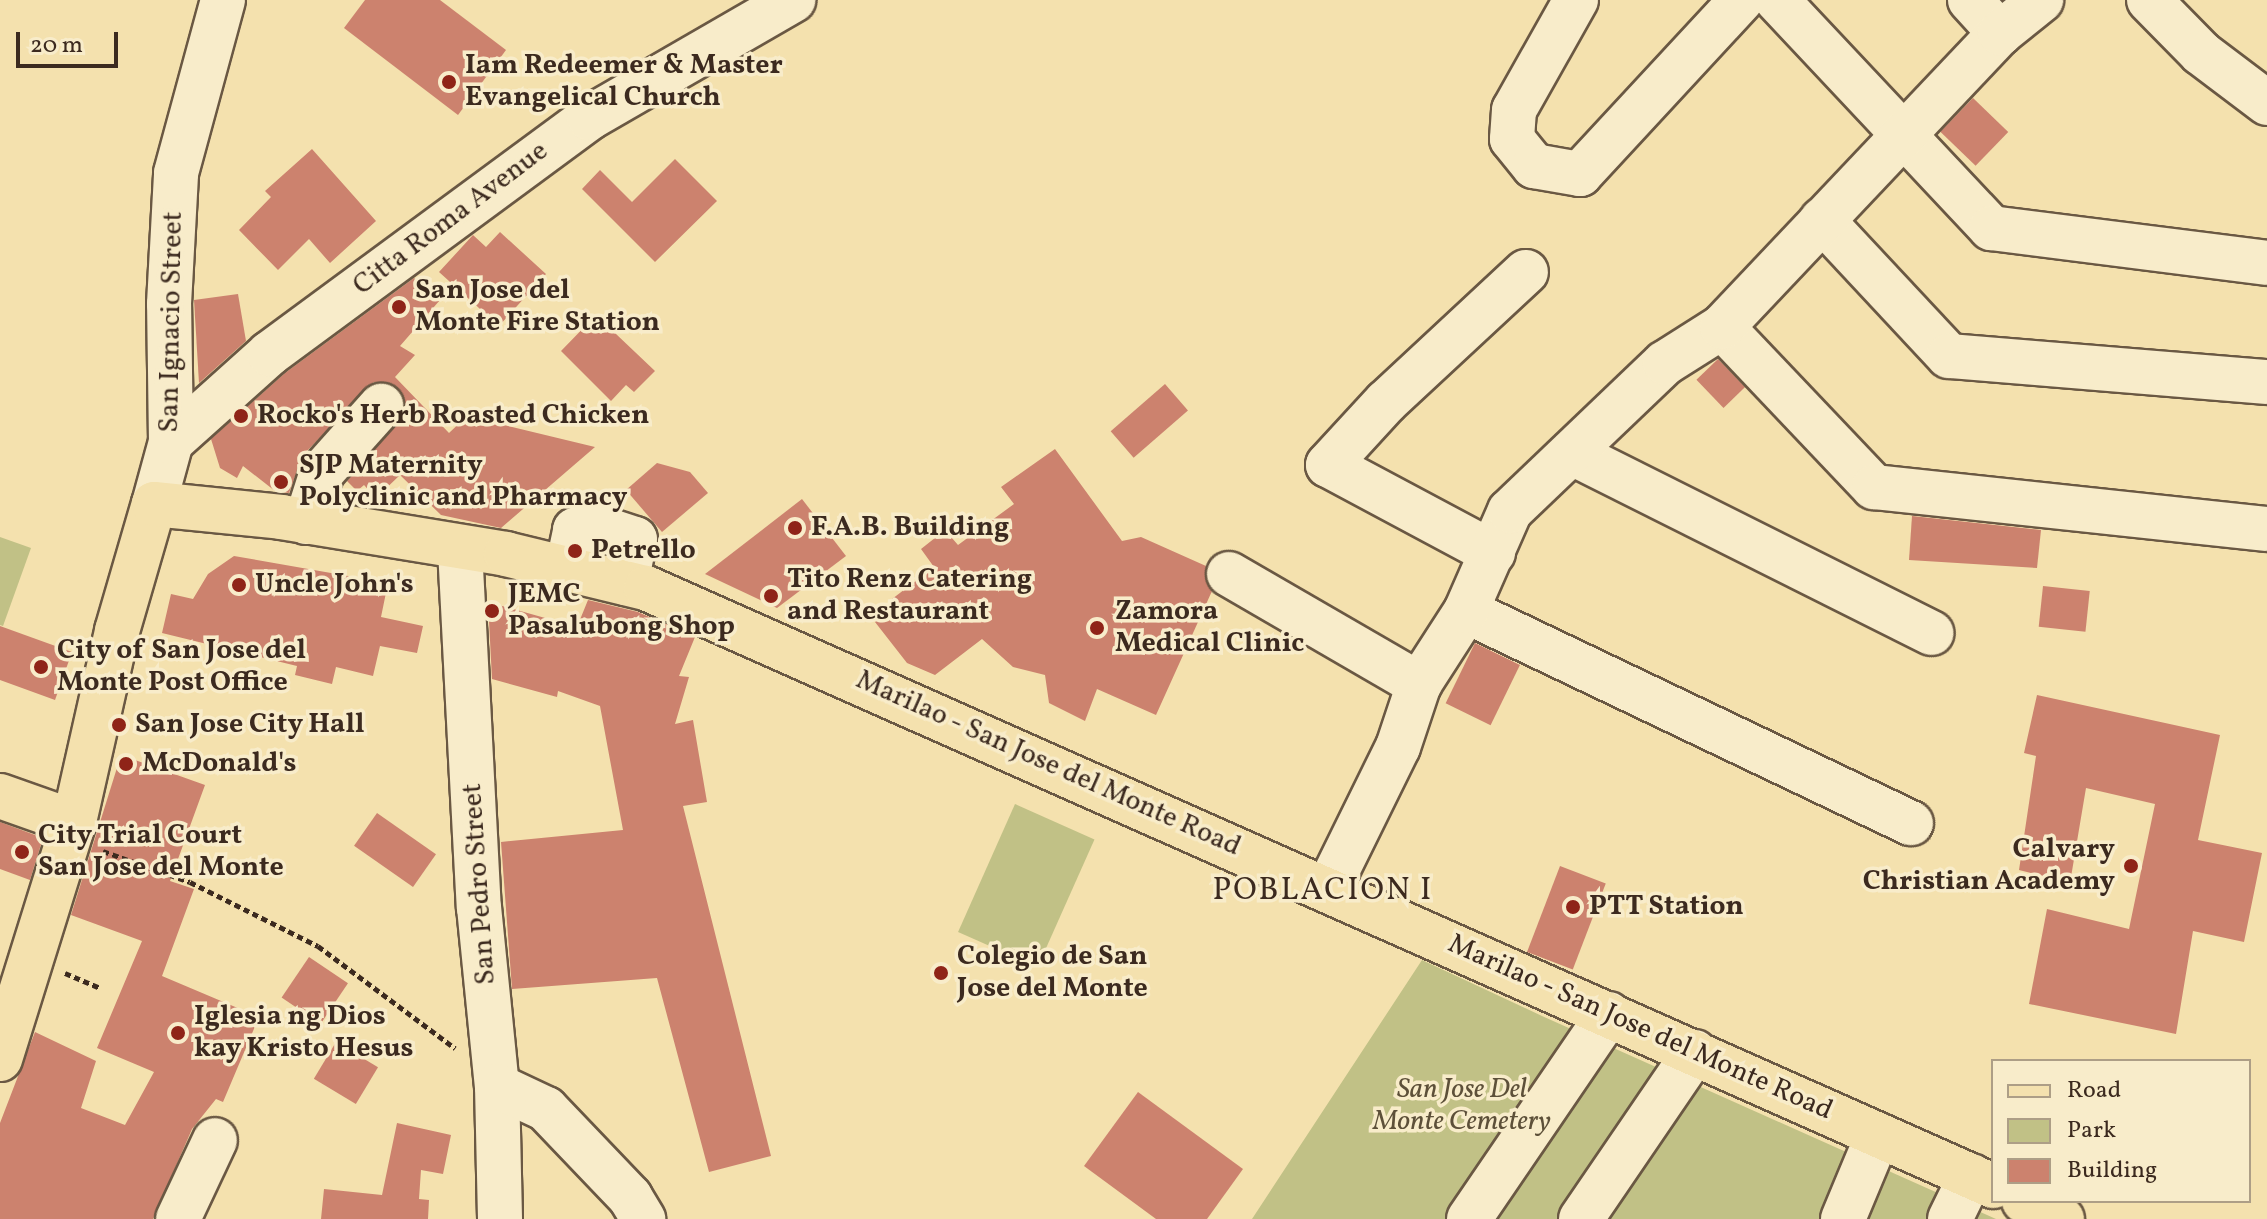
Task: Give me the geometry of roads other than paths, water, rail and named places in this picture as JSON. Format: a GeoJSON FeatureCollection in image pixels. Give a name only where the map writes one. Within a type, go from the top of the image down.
{"type":"FeatureCollection","features":[{"type":"Feature","properties":{"kind":"main road","name":"Marilao - San Jose del Monte Road"},"geometry":{"type":"LineString","coordinates":[[154,504],[306,522],[567,569],[626,583],[773,642],[1329,887],[1982,1181]]}},
{"type":"Feature","properties":{"kind":"main road","name":"San Ignacio Street"},"geometry":{"type":"LineString","coordinates":[[0,1059],[71,830],[117,631],[154,504]]}},
{"type":"Feature","properties":{"kind":"main road"},"geometry":{"type":"LineString","coordinates":[[0,796],[71,830]]}},
{"type":"Feature","properties":{"kind":"main road"},"geometry":{"type":"LineString","coordinates":[[2028,1203],[2062,1219]]}},
{"type":"Feature","properties":{"kind":"street","name":"San Ignacio Street"},"geometry":{"type":"LineString","coordinates":[[154,504],[171,442],[169,304],[176,173],[223,0]]}},
{"type":"Feature","properties":{"kind":"street","name":"Citta Roma Avenue"},"geometry":{"type":"LineString","coordinates":[[171,442],[269,354],[589,118],[793,0]]}},
{"type":"Feature","properties":{"kind":"street"},"geometry":{"type":"LineString","coordinates":[[1576,0],[1514,110],[1512,139],[1534,166],[1580,174],[1741,0]]}},
{"type":"Feature","properties":{"kind":"street"},"geometry":{"type":"LineString","coordinates":[[1777,0],[1991,228],[2267,263]]}},
{"type":"Feature","properties":{"kind":"street"},"geometry":{"type":"LineString","coordinates":[[1970,0],[2000,33]]}},
{"type":"Feature","properties":{"kind":"street"},"geometry":{"type":"LineString","coordinates":[[1329,887],[1398,747],[1419,684],[1466,611],[1510,511],[1665,363],[1722,327],[2000,33],[2041,0]]}},
{"type":"Feature","properties":{"kind":"street"},"geometry":{"type":"LineString","coordinates":[[2149,0],[2201,53],[2267,103]]}},
{"type":"Feature","properties":{"kind":"street"},"geometry":{"type":"LineString","coordinates":[[1822,220],[1949,356],[2267,382]]}},
{"type":"Feature","properties":{"kind":"street"},"geometry":{"type":"LineString","coordinates":[[1493,553],[1328,465],[1386,402],[1526,272]]}},
{"type":"Feature","properties":{"kind":"street"},"geometry":{"type":"LineString","coordinates":[[1722,327],[1874,487],[2267,529]]}},
{"type":"Feature","properties":{"kind":"street"},"geometry":{"type":"LineString","coordinates":[[306,522],[322,472],[381,406]]}},
{"type":"Feature","properties":{"kind":"street"},"geometry":{"type":"LineString","coordinates":[[1572,453],[1931,633]]}},
{"type":"Feature","properties":{"kind":"street","name":"San Pedro Street"},"geometry":{"type":"LineString","coordinates":[[460,549],[479,907],[496,1082],[500,1219]]}},
{"type":"Feature","properties":{"kind":"street"},"geometry":{"type":"LineString","coordinates":[[1229,574],[1419,684]]}},
{"type":"Feature","properties":{"kind":"street"},"geometry":{"type":"LineString","coordinates":[[1466,611],[1911,823]]}},
{"type":"Feature","properties":{"kind":"street"},"geometry":{"type":"LineString","coordinates":[[1469,1219],[1609,1014]]}},
{"type":"Feature","properties":{"kind":"street"},"geometry":{"type":"LineString","coordinates":[[1581,1219],[1695,1052]]}},
{"type":"Feature","properties":{"kind":"street"},"geometry":{"type":"LineString","coordinates":[[496,1082],[546,1109],[630,1197],[643,1219]]}},
{"type":"Feature","properties":{"kind":"street"},"geometry":{"type":"LineString","coordinates":[[1843,1219],[1878,1135]]}},
{"type":"Feature","properties":{"kind":"street"},"geometry":{"type":"LineString","coordinates":[[178,1219],[215,1140]]}},
{"type":"Feature","properties":{"kind":"street"},"geometry":{"type":"LineString","coordinates":[[1950,1219],[1982,1181]]}},
{"type":"Feature","properties":{"kind":"place","name":"Iam Redeemer & Master Evangelical Church"},"geometry":{"type":"Point","coordinates":[449,82]}},
{"type":"Feature","properties":{"kind":"place","name":"San Jose del Monte Fire Station"},"geometry":{"type":"Point","coordinates":[399,307]}},
{"type":"Feature","properties":{"kind":"place","name":"Rocko's Herb Roasted Chicken"},"geometry":{"type":"Point","coordinates":[241,416]}},
{"type":"Feature","properties":{"kind":"place","name":"SJP Maternity Polyclinic and Pharmacy"},"geometry":{"type":"Point","coordinates":[281,482]}},
{"type":"Feature","properties":{"kind":"place","name":"F.A.B. Building"},"geometry":{"type":"Point","coordinates":[795,528]}},
{"type":"Feature","properties":{"kind":"place","name":"Petrello"},"geometry":{"type":"Point","coordinates":[575,551]}},
{"type":"Feature","properties":{"kind":"place","name":"Uncle John's"},"geometry":{"type":"Point","coordinates":[239,585]}},
{"type":"Feature","properties":{"kind":"place","name":"Tito Renz Catering and Restaurant"},"geometry":{"type":"Point","coordinates":[771,596]}},
{"type":"Feature","properties":{"kind":"place","name":"JEMC Pasalubong Shop"},"geometry":{"type":"Point","coordinates":[492,611]}},
{"type":"Feature","properties":{"kind":"place","name":"Zamora Medical Clinic"},"geometry":{"type":"Point","coordinates":[1097,628]}},
{"type":"Feature","properties":{"kind":"place","name":"City of San Jose del Monte Post Office"},"geometry":{"type":"Point","coordinates":[41,667]}},
{"type":"Feature","properties":{"kind":"place","name":"San Jose City Hall"},"geometry":{"type":"Point","coordinates":[119,725]}},
{"type":"Feature","properties":{"kind":"place","name":"McDonald's"},"geometry":{"type":"Point","coordinates":[126,764]}},
{"type":"Feature","properties":{"kind":"place","name":"City Trial Court San Jose del Monte"},"geometry":{"type":"Point","coordinates":[22,852]}},
{"type":"Feature","properties":{"kind":"place","name":"Calvary Christian Academy"},"geometry":{"type":"Point","coordinates":[2131,866]}},
{"type":"Feature","properties":{"kind":"place","name":"PTT Station"},"geometry":{"type":"Point","coordinates":[1573,907]}},
{"type":"Feature","properties":{"kind":"place","name":"Colegio de San Jose del Monte"},"geometry":{"type":"Point","coordinates":[941,973]}},
{"type":"Feature","properties":{"kind":"place","name":"Iglesia ng Dios kay Kristo Hesus"},"geometry":{"type":"Point","coordinates":[178,1033]}},
{"type":"Feature","properties":{"kind":"district","name":"POBLACION I"},"geometry":{"type":"Point","coordinates":[1323,891]}},
{"type":"Feature","properties":{"kind":"park label","name":"San Jose Del Monte Cemetery"},"geometry":{"type":"Point","coordinates":[1462,1106]}}]}
